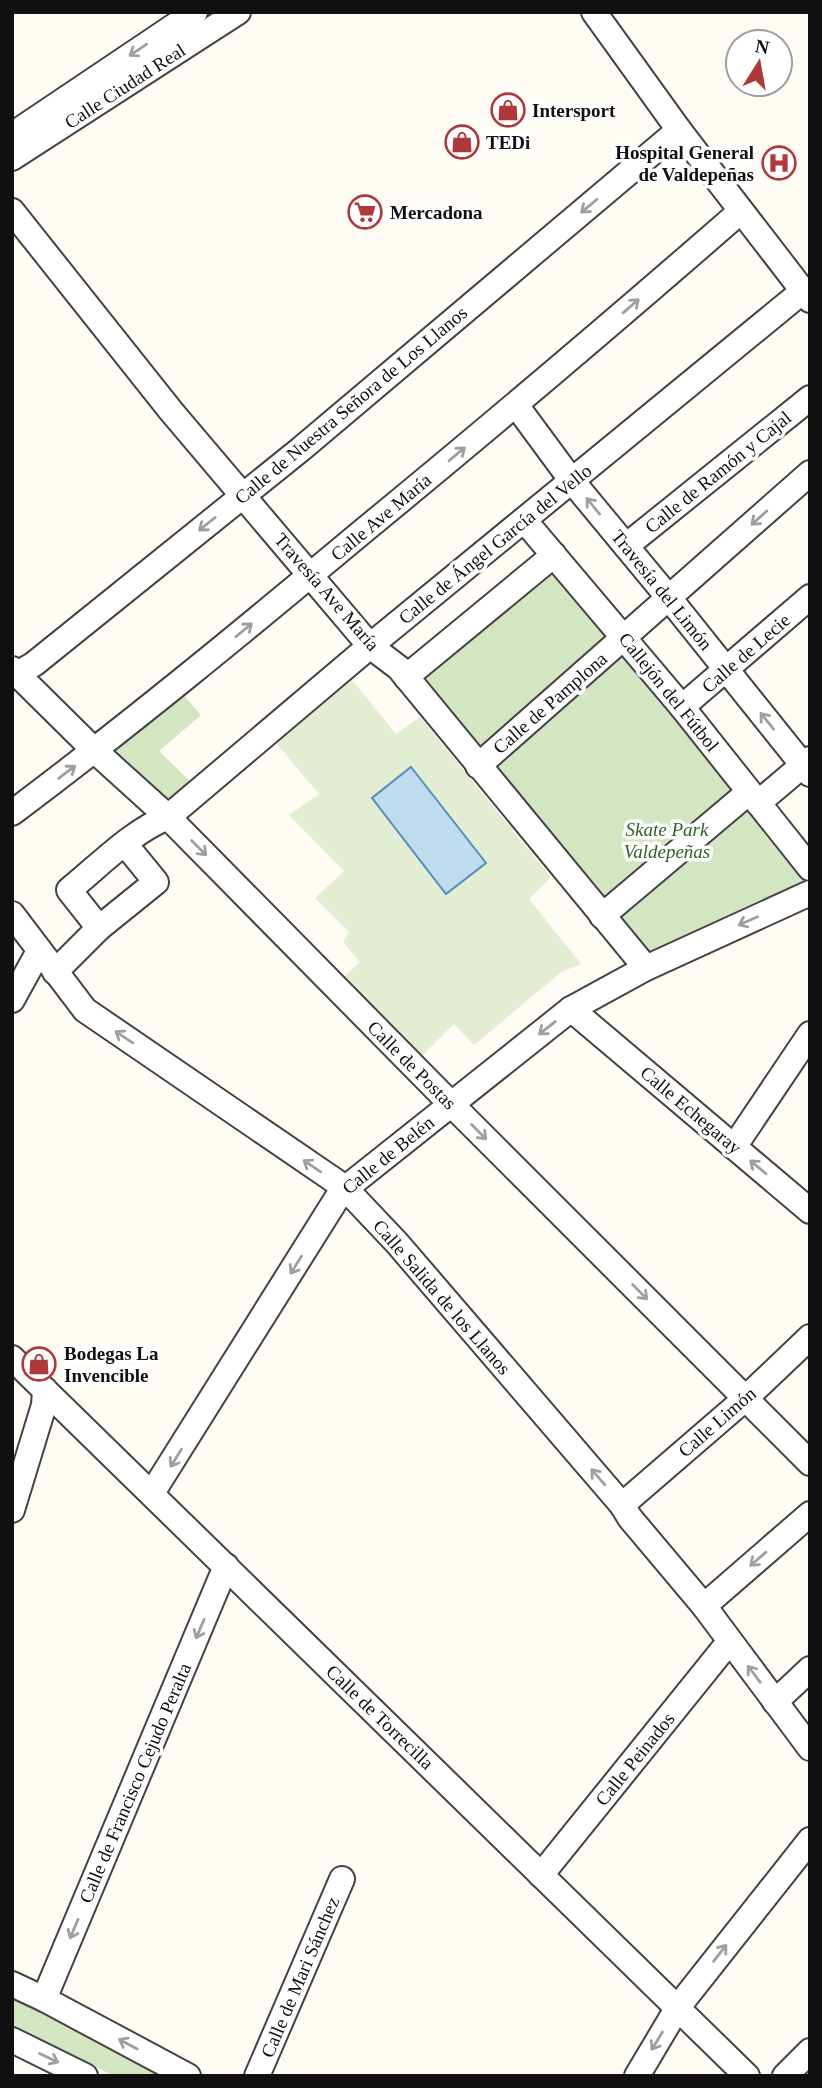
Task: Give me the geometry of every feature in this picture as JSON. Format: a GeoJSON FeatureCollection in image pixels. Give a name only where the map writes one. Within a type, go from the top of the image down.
{"type":"FeatureCollection","features":[{"type":"Feature","properties":{"kind":"street","name":"Calle Ciudad Real"},"geometry":{"type":"LineString","coordinates":[[12,135],[195,12]]}},
{"type":"Feature","properties":{"kind":"street","name":"Calle Ciudad Real"},"geometry":{"type":"LineString","coordinates":[[12,158],[238,12]]}},
{"type":"Feature","properties":{"kind":"street"},"geometry":{"type":"LineString","coordinates":[[594,12],[741,211],[804,284]]}},
{"type":"Feature","properties":{"kind":"street","name":"Calle de Nuestra Señora de Los Llanos"},"geometry":{"type":"LineString","coordinates":[[15,671],[34,664],[243,496],[679,130]]}},
{"type":"Feature","properties":{"kind":"street","name":"Travesía Ave María"},"geometry":{"type":"LineString","coordinates":[[12,211],[171,411],[370,646],[402,673],[646,968]]}},
{"type":"Feature","properties":{"kind":"street","name":"Calle Ave María"},"geometry":{"type":"LineString","coordinates":[[12,813],[95,751],[311,575],[516,405],[741,211]]}},
{"type":"Feature","properties":{"kind":"street","name":"Calle de Ángel García del Vello"},"geometry":{"type":"LineString","coordinates":[[99,928],[69,890],[125,844],[161,820],[572,481],[804,284]]}},
{"type":"Feature","properties":{"kind":"street","name":"Calle de Ramón y Cajal"},"geometry":{"type":"LineString","coordinates":[[626,546],[810,398]]}},
{"type":"Feature","properties":{"kind":"street","name":"Travesía del Limón"},"geometry":{"type":"LineString","coordinates":[[516,405],[572,481],[808,766]]}},
{"type":"Feature","properties":{"kind":"street","name":"Calle de Pamplona"},"geometry":{"type":"LineString","coordinates":[[478,766],[810,473]]}},
{"type":"Feature","properties":{"kind":"street","name":"Callejón del Fútbol"},"geometry":{"type":"LineString","coordinates":[[524,520],[682,707],[810,868]]}},
{"type":"Feature","properties":{"kind":"street"},"geometry":{"type":"LineString","coordinates":[[402,673],[550,550]]}},
{"type":"Feature","properties":{"kind":"street","name":"Calle de Lecie"},"geometry":{"type":"LineString","coordinates":[[682,707],[810,597]]}},
{"type":"Feature","properties":{"kind":"street","name":"Calle de Postas"},"geometry":{"type":"LineString","coordinates":[[15,671],[161,820],[451,1104],[810,1463]]}},
{"type":"Feature","properties":{"kind":"street"},"geometry":{"type":"LineString","coordinates":[[602,916],[754,797],[808,766]]}},
{"type":"Feature","properties":{"kind":"street"},"geometry":{"type":"LineString","coordinates":[[55,972],[99,928],[156,882],[125,844]]}},
{"type":"Feature","properties":{"kind":"street","name":"Calle de Belén"},"geometry":{"type":"LineString","coordinates":[[152,1493],[344,1187],[571,1009],[646,968],[810,893]]}},
{"type":"Feature","properties":{"kind":"street","name":"Calle Salida de los Llanos"},"geometry":{"type":"LineString","coordinates":[[12,914],[85,1010],[344,1187],[397,1243],[622,1505],[704,1606],[810,1748]]}},
{"type":"Feature","properties":{"kind":"street"},"geometry":{"type":"LineString","coordinates":[[12,1000],[39,951]]}},
{"type":"Feature","properties":{"kind":"street","name":"Calle Echegaray"},"geometry":{"type":"LineString","coordinates":[[571,1009],[810,1211]]}},
{"type":"Feature","properties":{"kind":"street"},"geometry":{"type":"LineString","coordinates":[[734,1147],[810,1034]]}},
{"type":"Feature","properties":{"kind":"street","name":"Calle Limón"},"geometry":{"type":"LineString","coordinates":[[622,1505],[746,1398],[810,1337]]}},
{"type":"Feature","properties":{"kind":"street","name":"Calle de Torrecilla"},"geometry":{"type":"LineString","coordinates":[[12,1358],[747,2076]]}},
{"type":"Feature","properties":{"kind":"street"},"geometry":{"type":"LineString","coordinates":[[12,1510],[44,1405],[45,1390]]}},
{"type":"Feature","properties":{"kind":"street"},"geometry":{"type":"LineString","coordinates":[[704,1606],[810,1514]]}},
{"type":"Feature","properties":{"kind":"street","name":"Calle de Francisco Cejudo Peralta"},"geometry":{"type":"LineString","coordinates":[[44,1999],[226,1566]]}},
{"type":"Feature","properties":{"kind":"street","name":"Calle Peinados"},"geometry":{"type":"LineString","coordinates":[[541,1875],[729,1642]]}},
{"type":"Feature","properties":{"kind":"street"},"geometry":{"type":"LineString","coordinates":[[775,1702],[810,1669]]}},
{"type":"Feature","properties":{"kind":"street"},"geometry":{"type":"LineString","coordinates":[[637,2076],[678,2007],[810,1840]]}},
{"type":"Feature","properties":{"kind":"street","name":"Calle de Mari Sánchez"},"geometry":{"type":"LineString","coordinates":[[257,2076],[342,1879]]}},
{"type":"Feature","properties":{"kind":"street"},"geometry":{"type":"LineString","coordinates":[[12,1984],[188,2076]]}},
{"type":"Feature","properties":{"kind":"street"},"geometry":{"type":"LineString","coordinates":[[12,2040],[85,2076]]}},
{"type":"Feature","properties":{"kind":"street"},"geometry":{"type":"LineString","coordinates":[[785,2076],[810,2051]]}},
{"type":"Feature","properties":{"kind":"green space","name":"Skate Park Valdepeñas"},"geometry":{"type":"Polygon","coordinates":[[[554,573],[787,844],[810,880],[711,924],[648,956],[422,678],[554,573]]]}},
{"type":"Feature","properties":{"kind":"green space"},"geometry":{"type":"Polygon","coordinates":[[[352,680],[396,734],[420,717],[551,877],[529,899],[581,964],[561,972],[474,1045],[454,1024],[418,1060],[341,980],[360,962],[343,942],[349,932],[315,898],[344,871],[289,815],[319,794],[276,743],[352,680]]]}},
{"type":"Feature","properties":{"kind":"green space"},"geometry":{"type":"Polygon","coordinates":[[[180,691],[201,715],[159,751],[193,784],[169,806],[113,748],[180,691]]]}},
{"type":"Feature","properties":{"kind":"green space"},"geometry":{"type":"Polygon","coordinates":[[[12,1994],[174,2076],[114,2076],[12,2025],[12,1994]]]}},
{"type":"Feature","properties":{"kind":"water"},"geometry":{"type":"Polygon","coordinates":[[[411,767],[486,863],[446,894],[372,798],[411,767]]]}},
{"type":"Feature","properties":{"kind":"place","name":"Intersport"},"geometry":{"type":"Point","coordinates":[508,110]}},
{"type":"Feature","properties":{"kind":"place","name":"TEDi"},"geometry":{"type":"Point","coordinates":[462,142]}},
{"type":"Feature","properties":{"kind":"place","name":"Hospital General de Valdepeñas"},"geometry":{"type":"Point","coordinates":[779,163]}},
{"type":"Feature","properties":{"kind":"place","name":"Mercadona"},"geometry":{"type":"Point","coordinates":[365,212]}},
{"type":"Feature","properties":{"kind":"place","name":"Bodegas La Invencible"},"geometry":{"type":"Point","coordinates":[39,1364]}}]}
